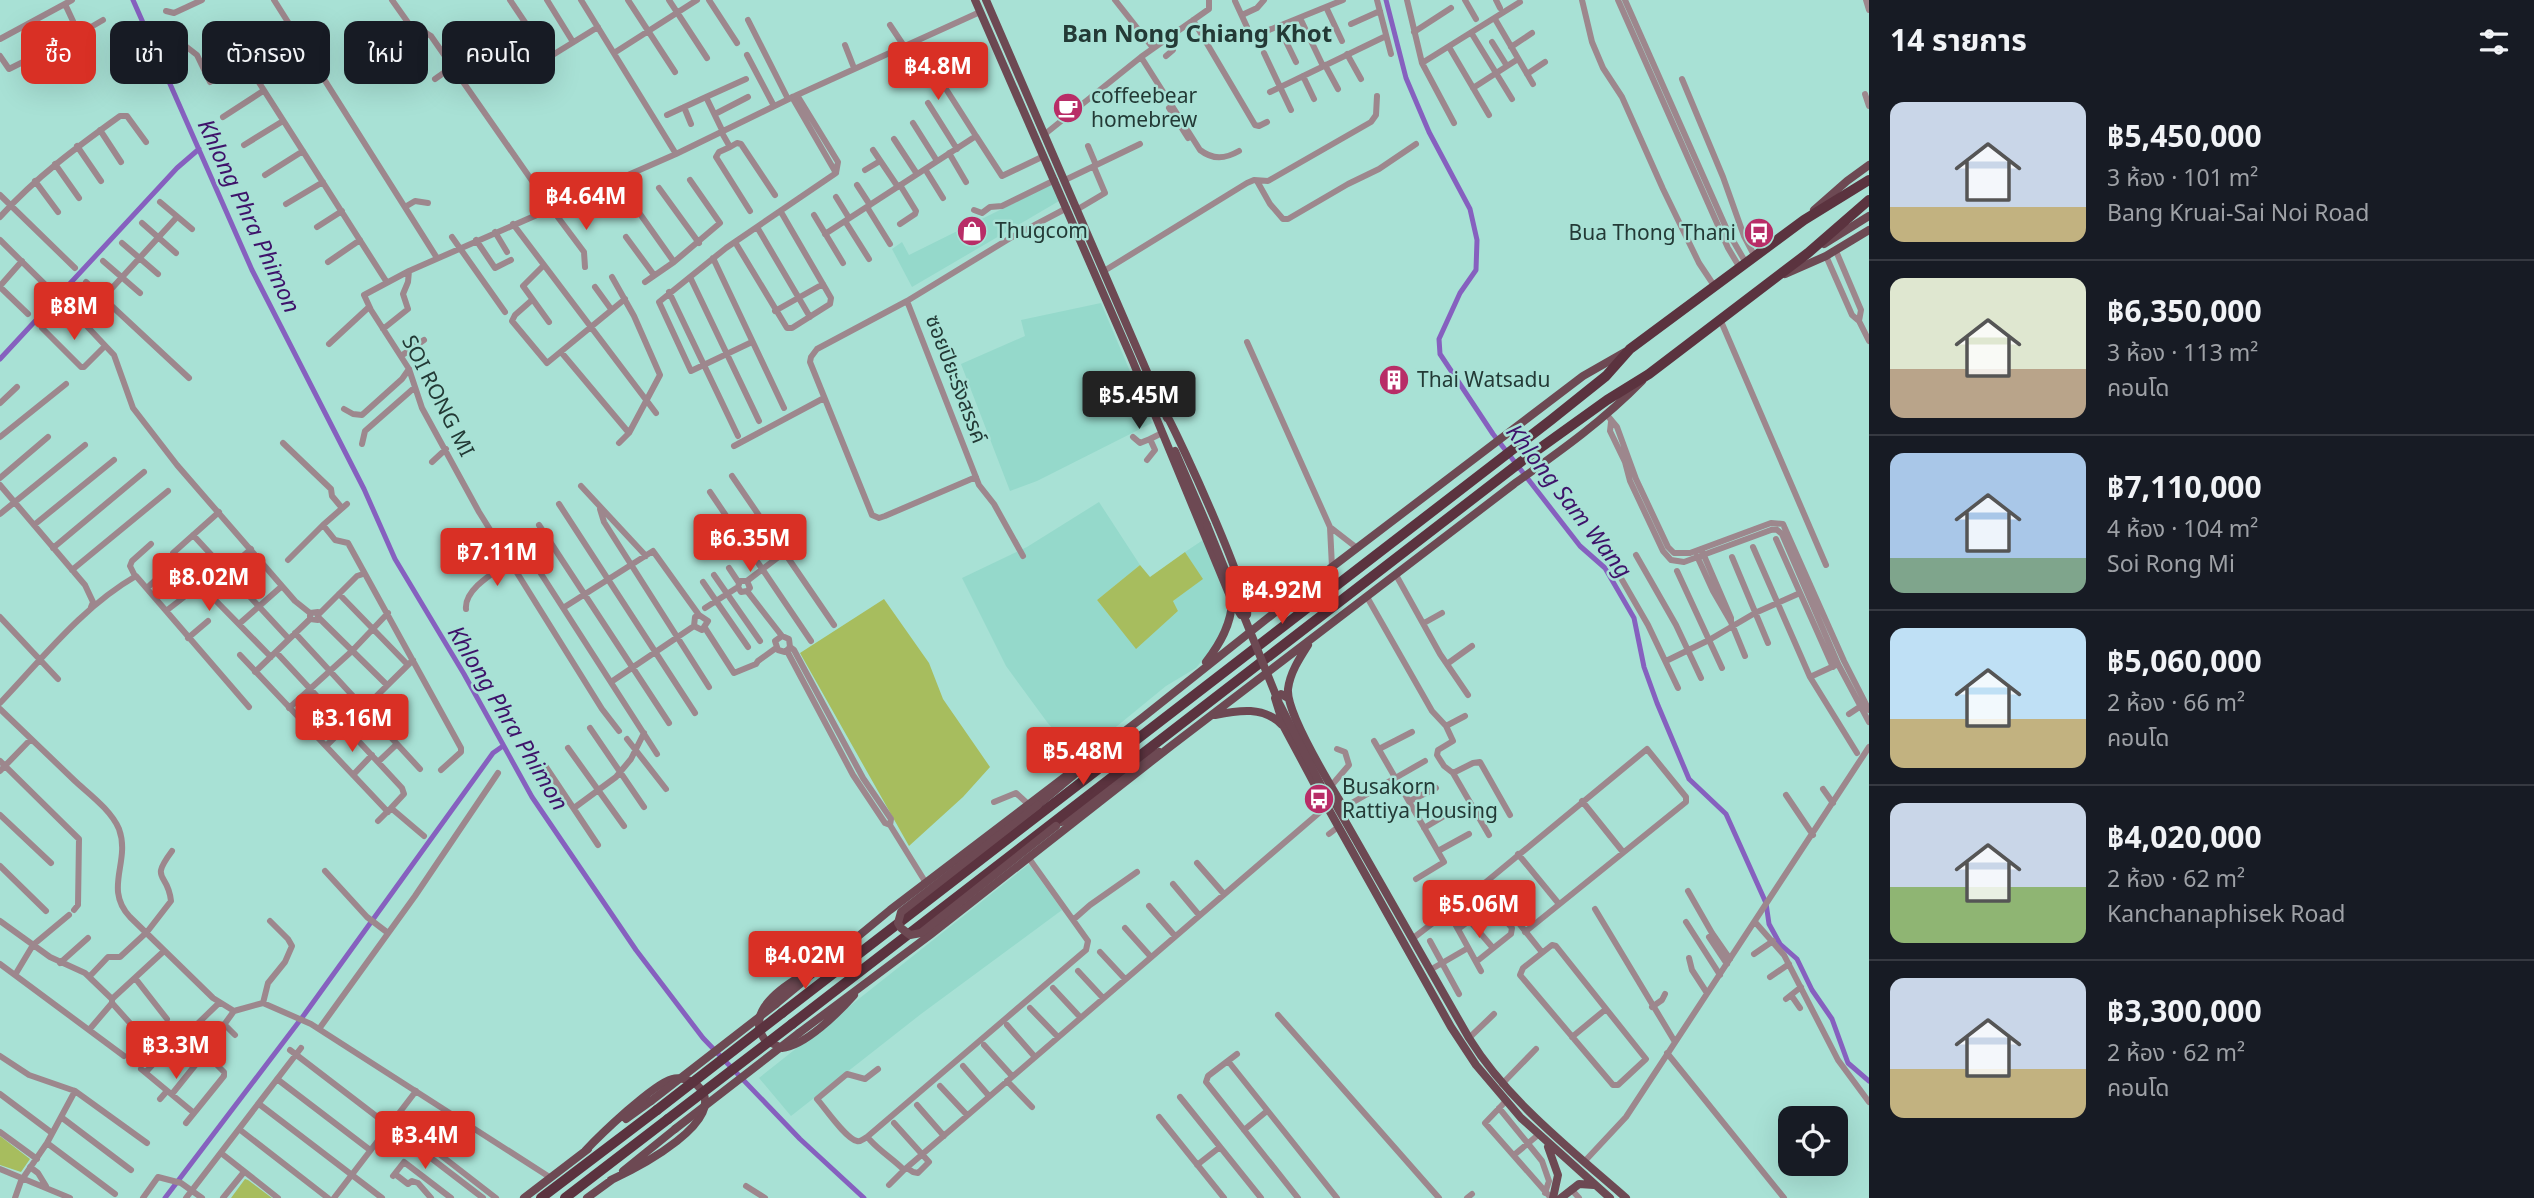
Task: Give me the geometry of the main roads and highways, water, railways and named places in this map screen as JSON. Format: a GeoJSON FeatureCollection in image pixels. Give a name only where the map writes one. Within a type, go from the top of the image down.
{"type":"FeatureCollection","features":[{"type":"Feature","properties":{"kind":"highway"},"geometry":{"type":"LineString","coordinates":[[541,1198],[654,1105],[779,1008],[1513,449],[1606,376],[1630,349],[1804,220],[1869,180]]}},
{"type":"Feature","properties":{"kind":"highway"},"geometry":{"type":"LineString","coordinates":[[565,1198],[1522,461],[1607,400],[1649,374],[1808,253],[1869,200]]}},
{"type":"Feature","properties":{"kind":"main road"},"geometry":{"type":"LineString","coordinates":[[975,0],[1067,208],[1232,601],[1241,615],[1247,615],[1249,608],[1236,573],[1182,444],[1166,414]]}},
{"type":"Feature","properties":{"kind":"main road"},"geometry":{"type":"LineString","coordinates":[[986,0],[1166,414],[1282,702],[1329,801],[1338,827],[1372,875],[1457,1037],[1502,1105],[1610,1198]]}},
{"type":"Feature","properties":{"kind":"main road"},"geometry":{"type":"LineString","coordinates":[[1804,220],[1869,165]]}},
{"type":"Feature","properties":{"kind":"main road"},"geometry":{"type":"LineString","coordinates":[[1808,253],[1869,216]]}},
{"type":"Feature","properties":{"kind":"main road"},"geometry":{"type":"LineString","coordinates":[[1776,277],[1836,251],[1869,230]]}},
{"type":"Feature","properties":{"kind":"main road"},"geometry":{"type":"LineString","coordinates":[[779,1008],[829,959],[1310,584],[1599,365],[1630,349]]}},
{"type":"Feature","properties":{"kind":"main road"},"geometry":{"type":"LineString","coordinates":[[591,1197],[1171,746],[1514,484],[1609,418],[1649,374]]}},
{"type":"Feature","properties":{"kind":"main road"},"geometry":{"type":"LineString","coordinates":[[1155,414],[1209,525]]}},
{"type":"Feature","properties":{"kind":"main road"},"geometry":{"type":"LineString","coordinates":[[1236,573],[1249,586],[1270,591],[1298,589],[1310,584]]}},
{"type":"Feature","properties":{"kind":"main road"},"geometry":{"type":"LineString","coordinates":[[1194,675],[1223,636],[1231,616],[1232,601]]}},
{"type":"Feature","properties":{"kind":"main road"},"geometry":{"type":"LineString","coordinates":[[1312,639],[1291,677],[1289,698],[1301,729],[1368,853],[1372,875]]}},
{"type":"Feature","properties":{"kind":"main road"},"geometry":{"type":"LineString","coordinates":[[1289,698],[1281,694],[1275,698],[1284,727],[1469,1038],[1502,1084],[1536,1119],[1625,1198]]}},
{"type":"Feature","properties":{"kind":"main road"},"geometry":{"type":"LineString","coordinates":[[1214,715],[1235,710],[1261,712],[1270,715],[1284,727]]}},
{"type":"Feature","properties":{"kind":"main road"},"geometry":{"type":"LineString","coordinates":[[1106,745],[1038,805],[901,912],[898,923],[901,928],[909,935],[921,933],[1056,826],[1147,759],[1171,746]]}},
{"type":"Feature","properties":{"kind":"main road"},"geometry":{"type":"LineString","coordinates":[[829,959],[805,973],[766,1003],[759,1013],[758,1023],[765,1040],[782,1048],[798,1043],[843,1009],[866,982]]}},
{"type":"Feature","properties":{"kind":"main road"},"geometry":{"type":"LineString","coordinates":[[585,1152],[606,1129],[662,1084],[673,1079],[686,1079],[699,1087],[705,1100],[705,1110],[695,1126],[642,1165],[611,1180]]}},
{"type":"Feature","properties":{"kind":"main road"},"geometry":{"type":"LineString","coordinates":[[524,1198],[654,1105]]}},
{"type":"Feature","properties":{"kind":"main road"},"geometry":{"type":"LineString","coordinates":[[1542,1138],[1558,1169],[1558,1184],[1550,1196]]}},
{"type":"Feature","properties":{"kind":"main road"},"geometry":{"type":"LineString","coordinates":[[1561,1198],[1583,1183],[1596,1186]]}},
{"type":"Feature","properties":{"kind":"waterway","name":"Khlong Phra Phimon"},"geometry":{"type":"LineString","coordinates":[[133,0],[252,270],[364,489],[395,559],[464,674],[532,797],[636,950],[703,1038],[800,1139],[864,1198]]}},
{"type":"Feature","properties":{"kind":"waterway","name":"Khlong Sam Wang"},"geometry":{"type":"LineString","coordinates":[[1386,0],[1406,78],[1429,132],[1470,209],[1477,240],[1476,270],[1460,293],[1439,339],[1440,354],[1493,434],[1580,546],[1605,568],[1634,618],[1644,667],[1689,779],[1726,814],[1766,903],[1769,924],[1780,944],[1797,959],[1812,990],[1832,1019],[1848,1063],[1869,1081]]}},
{"type":"Feature","properties":{"kind":"waterway"},"geometry":{"type":"LineString","coordinates":[[0,359],[177,168],[199,149]]}},
{"type":"Feature","properties":{"kind":"waterway"},"geometry":{"type":"LineString","coordinates":[[165,1198],[304,1015],[493,753],[503,746]]}},
{"type":"Feature","properties":{"kind":"place","name":"coffeebear homebrew"},"geometry":{"type":"Point","coordinates":[1068,108]}},
{"type":"Feature","properties":{"kind":"place","name":"Thugcom"},"geometry":{"type":"Point","coordinates":[972,231]}},
{"type":"Feature","properties":{"kind":"place","name":"Bua Thong Thani"},"geometry":{"type":"Point","coordinates":[1759,233]}},
{"type":"Feature","properties":{"kind":"place","name":"Thai Watsadu"},"geometry":{"type":"Point","coordinates":[1394,380]}},
{"type":"Feature","properties":{"kind":"place","name":"Busakorn Rattiya Housing"},"geometry":{"type":"Point","coordinates":[1319,799]}},
{"type":"Feature","properties":{"kind":"district","name":"Ban Nong Chiang Khot"},"geometry":{"type":"Point","coordinates":[1197,34]}}]}
